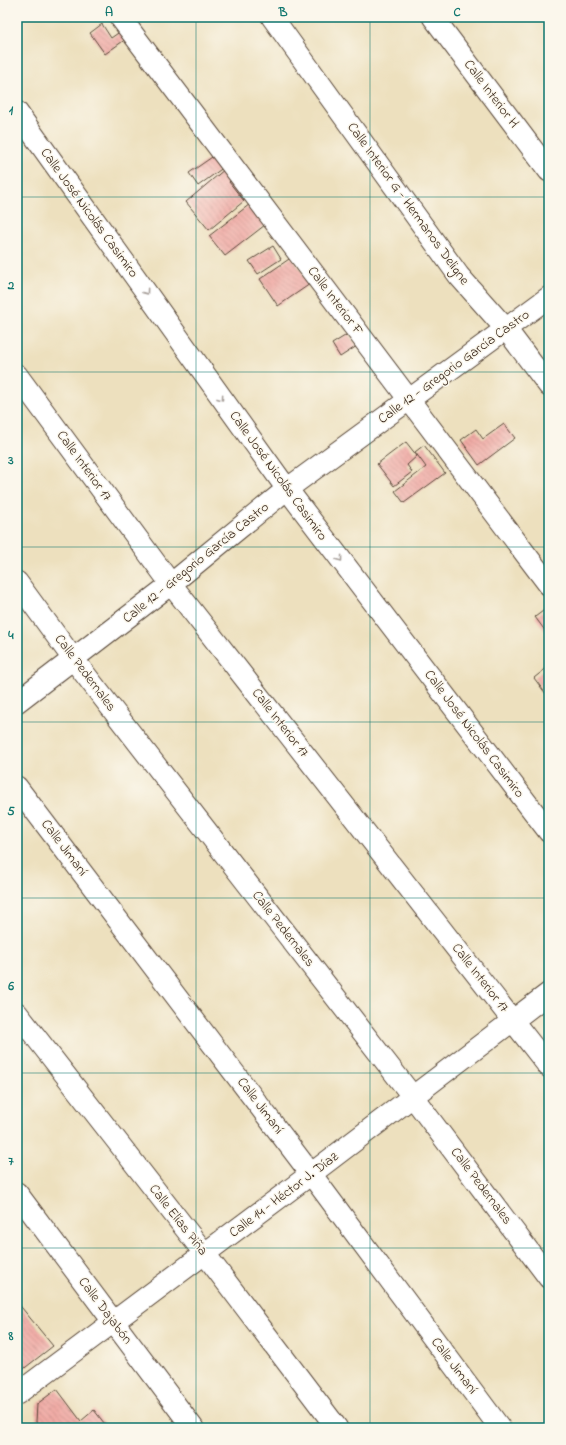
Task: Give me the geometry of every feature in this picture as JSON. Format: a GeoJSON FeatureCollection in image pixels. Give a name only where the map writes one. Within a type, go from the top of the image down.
{"type":"FeatureCollection","features":[{"type":"Feature","properties":{"kind":"street","name":"Calle Interior F"},"geometry":{"type":"LineString","coordinates":[[120,17],[549,585]]}},
{"type":"Feature","properties":{"kind":"street","name":"Calle Interior G - Hermanos Deligne"},"geometry":{"type":"LineString","coordinates":[[272,17],[460,276],[506,329],[549,386]]}},
{"type":"Feature","properties":{"kind":"street","name":"Calle Interior H"},"geometry":{"type":"LineString","coordinates":[[433,17],[549,171]]}},
{"type":"Feature","properties":{"kind":"street","name":"Calle José Nicolás Casimiro"},"geometry":{"type":"LineString","coordinates":[[17,112],[287,489],[549,832]]}},
{"type":"Feature","properties":{"kind":"street","name":"Calle 12 - Gregorio García Castro"},"geometry":{"type":"LineString","coordinates":[[17,702],[74,660],[171,584],[287,489],[549,297]]}},
{"type":"Feature","properties":{"kind":"street","name":"Calle Interior 17"},"geometry":{"type":"LineString","coordinates":[[17,375],[171,584],[549,1067]]}},
{"type":"Feature","properties":{"kind":"street","name":"Calle Pedernales"},"geometry":{"type":"LineString","coordinates":[[17,582],[74,660],[414,1097],[549,1278]]}},
{"type":"Feature","properties":{"kind":"street","name":"Calle Jimaní"},"geometry":{"type":"LineString","coordinates":[[17,787],[311,1174],[500,1428]]}},
{"type":"Feature","properties":{"kind":"street","name":"Calle 14 - Héctor J. Díaz"},"geometry":{"type":"LineString","coordinates":[[17,1394],[549,994]]}},
{"type":"Feature","properties":{"kind":"street","name":"Calle Elías Piña"},"geometry":{"type":"LineString","coordinates":[[17,1013],[205,1254],[337,1428]]}},
{"type":"Feature","properties":{"kind":"street","name":"Calle Dajabón"},"geometry":{"type":"LineString","coordinates":[[17,1193],[193,1428]]}},
{"type":"Feature","properties":{"kind":"building"},"geometry":{"type":"Polygon","coordinates":[[[102,24],[111,38],[121,31],[126,39],[105,54],[90,33],[102,24]]]}},
{"type":"Feature","properties":{"kind":"building"},"geometry":{"type":"Polygon","coordinates":[[[215,155],[224,167],[198,186],[189,173],[215,155]]]}},
{"type":"Feature","properties":{"kind":"building"},"geometry":{"type":"Polygon","coordinates":[[[225,169],[232,179],[229,182],[244,201],[209,230],[186,202],[225,169]]]}},
{"type":"Feature","properties":{"kind":"building"},"geometry":{"type":"Polygon","coordinates":[[[250,204],[265,225],[225,256],[209,236],[250,204]]]}},
{"type":"Feature","properties":{"kind":"building"},"geometry":{"type":"Polygon","coordinates":[[[273,246],[281,259],[258,274],[249,261],[273,246]]]}},
{"type":"Feature","properties":{"kind":"building"},"geometry":{"type":"Polygon","coordinates":[[[292,257],[310,284],[278,306],[260,279],[292,257]]]}},
{"type":"Feature","properties":{"kind":"building"},"geometry":{"type":"Polygon","coordinates":[[[348,334],[357,346],[340,357],[332,344],[348,334]]]}},
{"type":"Feature","properties":{"kind":"building"},"geometry":{"type":"Polygon","coordinates":[[[504,424],[515,438],[479,465],[461,440],[476,429],[483,439],[504,424]]]}},
{"type":"Feature","properties":{"kind":"building"},"geometry":{"type":"Polygon","coordinates":[[[406,442],[417,456],[407,465],[412,472],[394,486],[377,464],[406,442]]]}},
{"type":"Feature","properties":{"kind":"building"},"geometry":{"type":"Polygon","coordinates":[[[424,445],[445,473],[404,503],[395,491],[426,467],[415,452],[424,445]]]}},
{"type":"Feature","properties":{"kind":"building"},"geometry":{"type":"Polygon","coordinates":[[[547,608],[549,611],[549,636],[535,617],[547,608]]]}},
{"type":"Feature","properties":{"kind":"building"},"geometry":{"type":"Polygon","coordinates":[[[549,666],[549,698],[534,678],[549,666]]]}},
{"type":"Feature","properties":{"kind":"building"},"geometry":{"type":"Polygon","coordinates":[[[17,1302],[53,1346],[17,1374],[17,1302]]]}},
{"type":"Feature","properties":{"kind":"building"},"geometry":{"type":"Polygon","coordinates":[[[57,1389],[81,1421],[94,1410],[108,1428],[41,1428],[36,1422],[37,1404],[57,1389]]]}}]}
